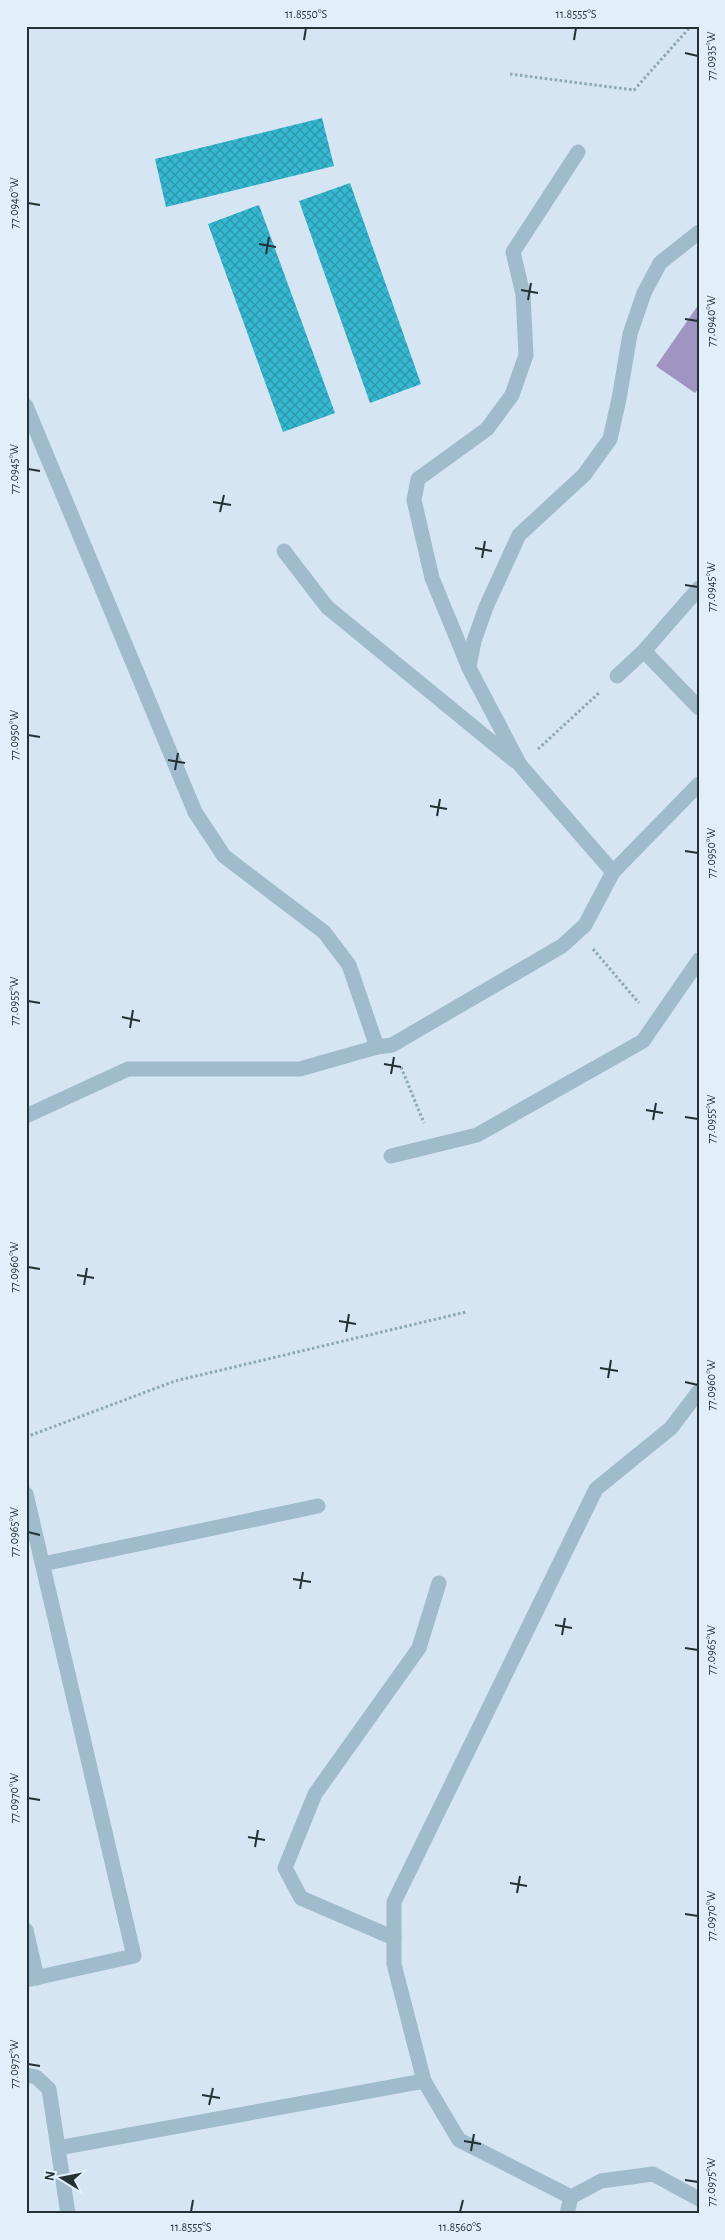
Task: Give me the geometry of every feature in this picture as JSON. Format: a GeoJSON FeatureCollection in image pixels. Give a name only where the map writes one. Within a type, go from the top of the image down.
{"type":"FeatureCollection","features":[{"type":"Feature","properties":{"kind":"street"},"geometry":{"type":"LineString","coordinates":[[520,765],[469,668],[432,578],[414,500],[418,480],[487,429],[512,394],[526,355],[523,294],[512,252],[578,152]]}},
{"type":"Feature","properties":{"kind":"street"},"geometry":{"type":"LineString","coordinates":[[469,668],[474,641],[486,607],[519,536],[584,475],[610,439],[630,334],[644,294],[660,263],[699,232]]}},
{"type":"Feature","properties":{"kind":"street"},"geometry":{"type":"LineString","coordinates":[[26,406],[194,812],[224,856],[324,932],[349,965],[385,1046]]}},
{"type":"Feature","properties":{"kind":"street"},"geometry":{"type":"LineString","coordinates":[[284,552],[327,607],[520,765],[612,872]]}},
{"type":"Feature","properties":{"kind":"street"},"geometry":{"type":"LineString","coordinates":[[617,676],[644,651],[699,588]]}},
{"type":"Feature","properties":{"kind":"street"},"geometry":{"type":"LineString","coordinates":[[644,651],[699,708]]}},
{"type":"Feature","properties":{"kind":"street"},"geometry":{"type":"LineString","coordinates":[[26,1116],[128,1069],[300,1069],[385,1046],[562,946],[585,925],[612,872],[699,784]]}},
{"type":"Feature","properties":{"kind":"street"},"geometry":{"type":"LineString","coordinates":[[391,1156],[477,1135],[643,1041],[699,960]]}},
{"type":"Feature","properties":{"kind":"street"},"geometry":{"type":"LineString","coordinates":[[571,2197],[459,2140],[424,2081],[394,1964],[394,1902],[596,1489],[672,1428],[699,1392]]}},
{"type":"Feature","properties":{"kind":"street"},"geometry":{"type":"LineString","coordinates":[[26,1494],[134,1956],[31,1979],[26,1930]]}},
{"type":"Feature","properties":{"kind":"street"},"geometry":{"type":"LineString","coordinates":[[43,1564],[318,1506]]}},
{"type":"Feature","properties":{"kind":"street"},"geometry":{"type":"LineString","coordinates":[[394,1938],[301,1898],[285,1868],[315,1794],[419,1648],[439,1582]]}},
{"type":"Feature","properties":{"kind":"street"},"geometry":{"type":"LineString","coordinates":[[26,2076],[36,2077],[49,2090],[68,2214]]}},
{"type":"Feature","properties":{"kind":"street"},"geometry":{"type":"LineString","coordinates":[[58,2148],[424,2081]]}},
{"type":"Feature","properties":{"kind":"street"},"geometry":{"type":"LineString","coordinates":[[567,2214],[571,2197],[602,2181],[653,2174],[699,2199]]}},
{"type":"Feature","properties":{"kind":"path"},"geometry":{"type":"LineString","coordinates":[[510,74],[634,90],[691,26]]}},
{"type":"Feature","properties":{"kind":"path"},"geometry":{"type":"LineString","coordinates":[[520,765],[617,676]]}},
{"type":"Feature","properties":{"kind":"path"},"geometry":{"type":"LineString","coordinates":[[578,931],[656,1022]]}},
{"type":"Feature","properties":{"kind":"path"},"geometry":{"type":"LineString","coordinates":[[385,1046],[433,1146]]}},
{"type":"Feature","properties":{"kind":"path"},"geometry":{"type":"LineString","coordinates":[[26,1437],[175,1381],[466,1312]]}},
{"type":"Feature","properties":{"kind":"shaded area"},"geometry":{"type":"Polygon","coordinates":[[[699,304],[699,388],[695,393],[656,366],[699,304]]]}},
{"type":"Feature","properties":{"kind":"building"},"geometry":{"type":"Polygon","coordinates":[[[322,118],[334,166],[166,207],[155,159],[322,118]]]}},
{"type":"Feature","properties":{"kind":"building"},"geometry":{"type":"Polygon","coordinates":[[[350,183],[421,384],[370,403],[299,201],[350,183]]]}},
{"type":"Feature","properties":{"kind":"building"},"geometry":{"type":"Polygon","coordinates":[[[259,205],[335,413],[283,432],[208,224],[259,205]]]}}]}
